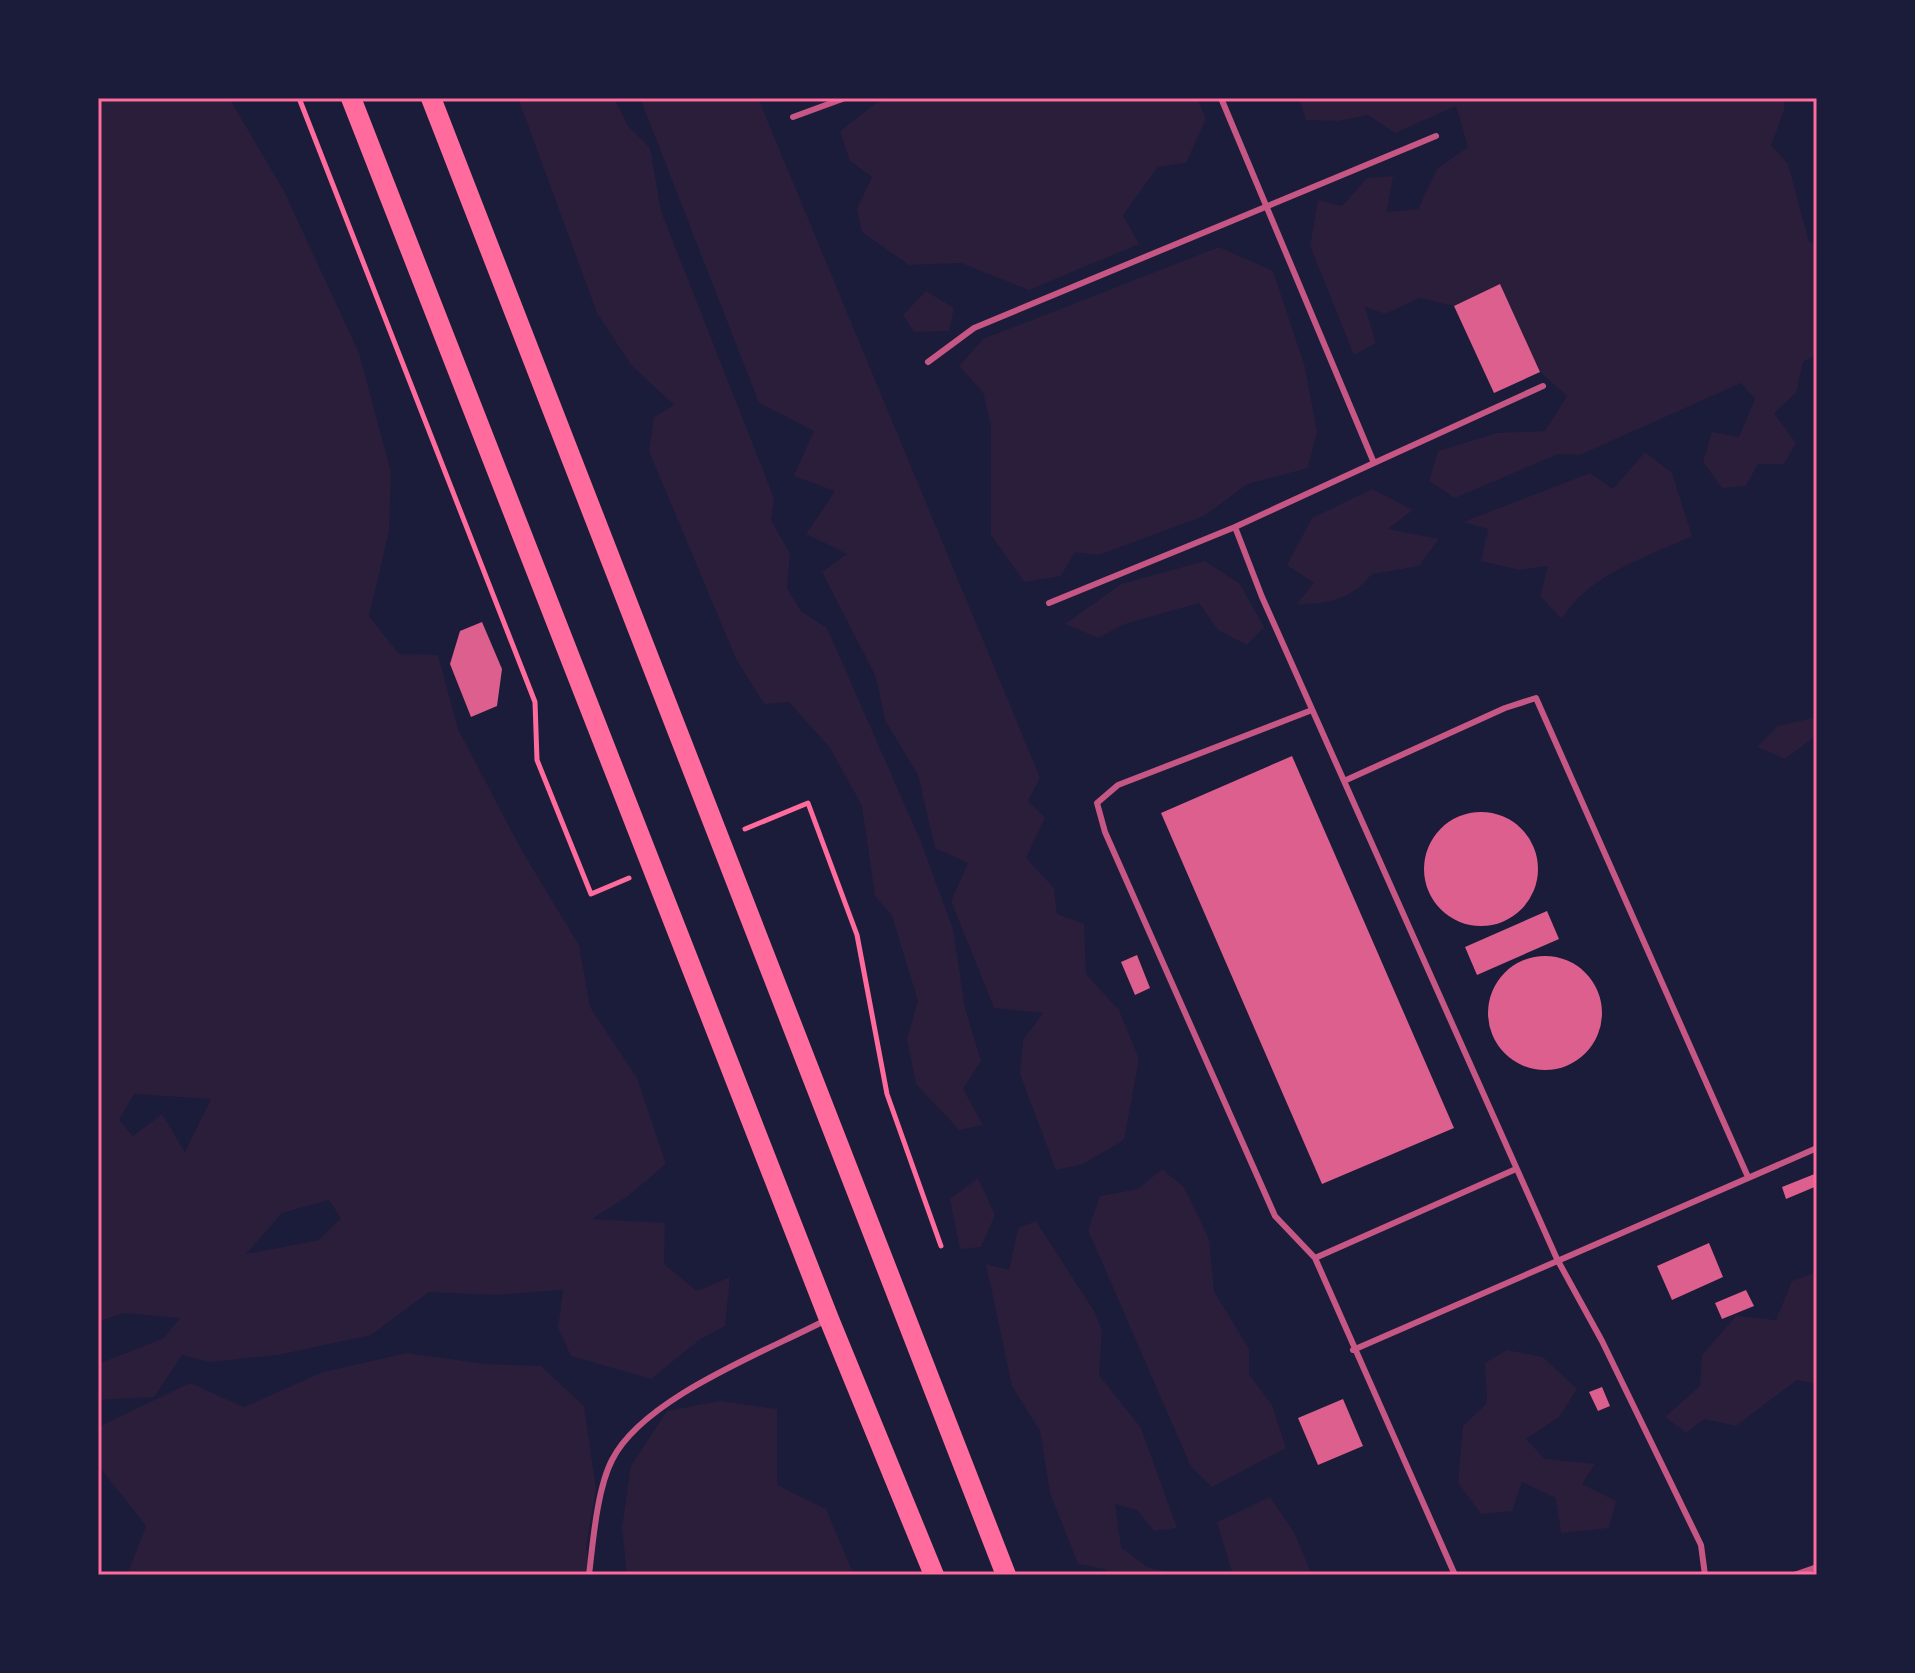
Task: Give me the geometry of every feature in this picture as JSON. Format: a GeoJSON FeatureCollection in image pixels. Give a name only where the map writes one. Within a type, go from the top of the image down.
{"type":"FeatureCollection","features":[{"type":"Feature","properties":{"kind":"main road"},"geometry":{"type":"LineString","coordinates":[[351,98],[829,1319],[934,1575]]}},
{"type":"Feature","properties":{"kind":"main road"},"geometry":{"type":"LineString","coordinates":[[431,98],[1006,1575]]}},
{"type":"Feature","properties":{"kind":"lane"},"geometry":{"type":"LineString","coordinates":[[793,117],[845,98]]}},
{"type":"Feature","properties":{"kind":"lane"},"geometry":{"type":"LineString","coordinates":[[1221,98],[1374,463]]}},
{"type":"Feature","properties":{"kind":"lane"},"geometry":{"type":"LineString","coordinates":[[928,362],[974,328],[1436,136]]}},
{"type":"Feature","properties":{"kind":"lane"},"geometry":{"type":"LineString","coordinates":[[1049,603],[1235,527],[1543,386]]}},
{"type":"Feature","properties":{"kind":"lane"},"geometry":{"type":"LineString","coordinates":[[1235,527],[1262,597],[1557,1259],[1602,1341],[1701,1545],[1705,1575]]}},
{"type":"Feature","properties":{"kind":"lane"},"geometry":{"type":"LineString","coordinates":[[1344,781],[1505,708],[1536,698],[1748,1177]]}},
{"type":"Feature","properties":{"kind":"lane"},"geometry":{"type":"LineString","coordinates":[[1312,710],[1118,785],[1097,803],[1105,832],[1275,1216],[1315,1258],[1353,1350],[1455,1575]]}},
{"type":"Feature","properties":{"kind":"lane"},"geometry":{"type":"LineString","coordinates":[[1353,1350],[1817,1148]]}},
{"type":"Feature","properties":{"kind":"lane"},"geometry":{"type":"LineString","coordinates":[[1315,1258],[1516,1169]]}},
{"type":"Feature","properties":{"kind":"lane"},"geometry":{"type":"LineString","coordinates":[[589,1575],[595,1527],[611,1461],[636,1426],[687,1391],[829,1319]]}},
{"type":"Feature","properties":{"kind":"lane"},"geometry":{"type":"LineString","coordinates":[[1794,1575],[1817,1567]]}},
{"type":"Feature","properties":{"kind":"path"},"geometry":{"type":"LineString","coordinates":[[299,98],[535,702],[537,760],[591,894]]}},
{"type":"Feature","properties":{"kind":"path"},"geometry":{"type":"LineString","coordinates":[[808,803],[857,935],[887,1094],[941,1246]]}},
{"type":"Feature","properties":{"kind":"shaded area"},"geometry":{"type":"Polygon","coordinates":[[[98,98],[229,98],[284,191],[359,353],[391,472],[389,531],[369,616],[399,654],[438,655],[458,729],[522,851],[579,945],[590,1007],[637,1078],[666,1164],[628,1196],[592,1219],[665,1223],[664,1264],[697,1291],[730,1277],[725,1326],[699,1340],[651,1379],[571,1356],[558,1328],[563,1290],[495,1295],[429,1292],[371,1335],[278,1355],[209,1362],[182,1355],[154,1397],[98,1400],[98,1364],[164,1338],[180,1318],[123,1313],[98,1322],[98,98]],[[134,1094],[119,1120],[133,1136],[162,1114],[185,1152],[211,1099],[134,1094]],[[329,1200],[282,1213],[246,1254],[319,1240],[341,1218],[329,1200]]]}},
{"type":"Feature","properties":{"kind":"shaded area"},"geometry":{"type":"Polygon","coordinates":[[[518,98],[614,98],[628,126],[650,148],[661,211],[774,498],[771,520],[790,554],[787,588],[801,611],[827,628],[921,842],[953,929],[965,1008],[981,1061],[963,1089],[983,1125],[959,1130],[916,1084],[907,1039],[918,1001],[892,916],[875,896],[862,806],[830,748],[789,702],[764,704],[736,659],[649,451],[654,417],[674,405],[631,365],[597,313],[518,98]]]}},
{"type":"Feature","properties":{"kind":"shaded area"},"geometry":{"type":"Polygon","coordinates":[[[640,98],[758,98],[1040,778],[1028,801],[1045,818],[1026,858],[1054,888],[1057,914],[1084,924],[1086,974],[1119,1010],[1139,1059],[1124,1140],[1083,1164],[1056,1170],[1020,1074],[1023,1040],[1043,1013],[994,1008],[951,901],[968,863],[935,848],[918,775],[885,720],[876,677],[822,572],[847,554],[806,534],[835,491],[794,476],[814,431],[759,403],[640,98]]]}},
{"type":"Feature","properties":{"kind":"shaded area"},"geometry":{"type":"Polygon","coordinates":[[[892,98],[1197,98],[1206,119],[1186,163],[1158,167],[1123,215],[1139,244],[1029,290],[961,263],[909,265],[862,232],[857,209],[872,177],[850,161],[840,131],[875,104],[892,98]]]}},
{"type":"Feature","properties":{"kind":"shaded area"},"geometry":{"type":"Polygon","coordinates":[[[1299,98],[1784,98],[1784,111],[1771,145],[1788,164],[1809,242],[1817,245],[1817,354],[1803,362],[1796,393],[1774,413],[1796,443],[1784,464],[1758,464],[1746,486],[1722,488],[1703,462],[1712,432],[1739,437],[1755,399],[1741,383],[1580,455],[1558,454],[1455,498],[1429,481],[1438,451],[1497,433],[1545,431],[1567,396],[1540,372],[1500,284],[1454,306],[1420,298],[1385,314],[1365,307],[1376,343],[1354,355],[1310,246],[1318,200],[1342,206],[1367,178],[1393,176],[1387,212],[1418,209],[1437,169],[1468,147],[1456,106],[1395,133],[1368,115],[1338,121],[1306,120],[1299,98]]]}},
{"type":"Feature","properties":{"kind":"shaded area"},"geometry":{"type":"Polygon","coordinates":[[[1219,247],[1273,271],[1305,367],[1317,432],[1308,468],[1248,484],[1204,516],[1099,555],[1075,552],[1061,576],[1024,582],[991,535],[991,426],[983,392],[959,366],[983,339],[1219,247]]]}},
{"type":"Feature","properties":{"kind":"shaded area"},"geometry":{"type":"Polygon","coordinates":[[[926,291],[954,308],[949,331],[914,332],[903,315],[926,291]]]}},
{"type":"Feature","properties":{"kind":"shaded area"},"geometry":{"type":"Polygon","coordinates":[[[1645,452],[1672,473],[1692,536],[1603,578],[1573,603],[1562,619],[1540,596],[1548,566],[1519,570],[1481,561],[1488,529],[1463,522],[1590,473],[1613,489],[1645,452]]]}},
{"type":"Feature","properties":{"kind":"shaded area"},"geometry":{"type":"Polygon","coordinates":[[[1372,489],[1413,510],[1388,529],[1439,539],[1419,566],[1372,574],[1356,590],[1338,599],[1297,604],[1314,583],[1287,565],[1312,518],[1372,489]]]}},
{"type":"Feature","properties":{"kind":"shaded area"},"geometry":{"type":"Polygon","coordinates":[[[1205,561],[1240,584],[1264,627],[1247,645],[1218,630],[1199,603],[1125,624],[1098,638],[1065,624],[1121,584],[1205,561]]]}},
{"type":"Feature","properties":{"kind":"shaded area"},"geometry":{"type":"Polygon","coordinates":[[[1817,717],[1817,735],[1785,759],[1757,747],[1778,726],[1817,717]]]}},
{"type":"Feature","properties":{"kind":"shaded area"},"geometry":{"type":"Polygon","coordinates":[[[1162,1169],[1184,1187],[1209,1239],[1214,1291],[1249,1349],[1249,1374],[1272,1405],[1286,1448],[1212,1487],[1191,1467],[1088,1230],[1100,1196],[1138,1189],[1162,1169]]]}},
{"type":"Feature","properties":{"kind":"shaded area"},"geometry":{"type":"Polygon","coordinates":[[[978,1178],[995,1215],[981,1247],[960,1249],[950,1199],[978,1178]]]}},
{"type":"Feature","properties":{"kind":"shaded area"},"geometry":{"type":"Polygon","coordinates":[[[1036,1221],[1094,1311],[1102,1331],[1099,1375],[1141,1428],[1177,1528],[1154,1531],[1137,1510],[1115,1504],[1121,1547],[1147,1567],[1181,1575],[1110,1575],[1104,1569],[1078,1564],[1050,1493],[1040,1431],[1012,1386],[986,1264],[1009,1270],[1018,1228],[1036,1221]]]}},
{"type":"Feature","properties":{"kind":"shaded area"},"geometry":{"type":"Polygon","coordinates":[[[1817,1272],[1817,1384],[1797,1380],[1736,1426],[1704,1419],[1686,1433],[1665,1417],[1700,1386],[1702,1355],[1736,1316],[1776,1320],[1792,1281],[1817,1272]]]}},
{"type":"Feature","properties":{"kind":"shaded area"},"geometry":{"type":"Polygon","coordinates":[[[1507,1350],[1543,1357],[1577,1389],[1559,1417],[1526,1439],[1545,1459],[1595,1464],[1582,1484],[1616,1501],[1609,1528],[1561,1533],[1556,1498],[1522,1482],[1512,1511],[1481,1514],[1458,1483],[1463,1426],[1487,1403],[1485,1363],[1507,1350]]]}},
{"type":"Feature","properties":{"kind":"shaded area"},"geometry":{"type":"Polygon","coordinates":[[[407,1353],[486,1364],[541,1366],[584,1406],[596,1489],[586,1547],[591,1575],[127,1575],[146,1526],[98,1465],[98,1427],[190,1383],[244,1407],[323,1372],[407,1353]]]}},
{"type":"Feature","properties":{"kind":"shaded area"},"geometry":{"type":"Polygon","coordinates":[[[720,1401],[777,1409],[777,1485],[826,1509],[854,1575],[627,1575],[622,1527],[631,1466],[667,1411],[720,1401]]]}},
{"type":"Feature","properties":{"kind":"shaded area"},"geometry":{"type":"Polygon","coordinates":[[[1270,1497],[1294,1532],[1312,1575],[1233,1575],[1217,1522],[1270,1497]]]}},
{"type":"Feature","properties":{"kind":"building"},"geometry":{"type":"Polygon","coordinates":[[[1500,284],[1540,372],[1494,393],[1454,306],[1500,284]]]}},
{"type":"Feature","properties":{"kind":"building"},"geometry":{"type":"Polygon","coordinates":[[[482,622],[502,669],[497,706],[471,717],[450,664],[460,631],[482,622]]]}},
{"type":"Feature","properties":{"kind":"building"},"geometry":{"type":"Polygon","coordinates":[[[1292,756],[1454,1128],[1322,1184],[1161,813],[1292,756]]]}},
{"type":"Feature","properties":{"kind":"building"},"geometry":{"type":"Polygon","coordinates":[[[1481,812],[1503,816],[1521,829],[1534,847],[1538,869],[1534,891],[1521,909],[1503,922],[1481,926],[1459,922],[1441,909],[1428,891],[1424,869],[1428,847],[1441,829],[1459,816],[1481,812]]]}},
{"type":"Feature","properties":{"kind":"building"},"geometry":{"type":"Polygon","coordinates":[[[1547,911],[1559,939],[1477,975],[1465,947],[1547,911]]]}},
{"type":"Feature","properties":{"kind":"building"},"geometry":{"type":"Polygon","coordinates":[[[1137,955],[1150,988],[1135,995],[1121,962],[1137,955]]]}},
{"type":"Feature","properties":{"kind":"building"},"geometry":{"type":"Polygon","coordinates":[[[1545,956],[1567,960],[1585,973],[1598,991],[1602,1013],[1598,1035],[1585,1053],[1567,1066],[1545,1070],[1523,1066],[1505,1053],[1492,1035],[1488,1013],[1492,991],[1505,973],[1523,960],[1545,956]]]}},
{"type":"Feature","properties":{"kind":"building"},"geometry":{"type":"Polygon","coordinates":[[[1817,1173],[1817,1186],[1786,1199],[1782,1187],[1817,1173]]]}},
{"type":"Feature","properties":{"kind":"building"},"geometry":{"type":"Polygon","coordinates":[[[1709,1243],[1723,1277],[1672,1300],[1657,1266],[1709,1243]]]}},
{"type":"Feature","properties":{"kind":"building"},"geometry":{"type":"Polygon","coordinates":[[[1746,1290],[1754,1306],[1722,1319],[1715,1303],[1746,1290]]]}},
{"type":"Feature","properties":{"kind":"building"},"geometry":{"type":"Polygon","coordinates":[[[1602,1387],[1610,1406],[1598,1411],[1589,1392],[1602,1387]]]}},
{"type":"Feature","properties":{"kind":"building"},"geometry":{"type":"Polygon","coordinates":[[[1343,1399],[1363,1446],[1318,1465],[1298,1418],[1343,1399]]]}}]}
